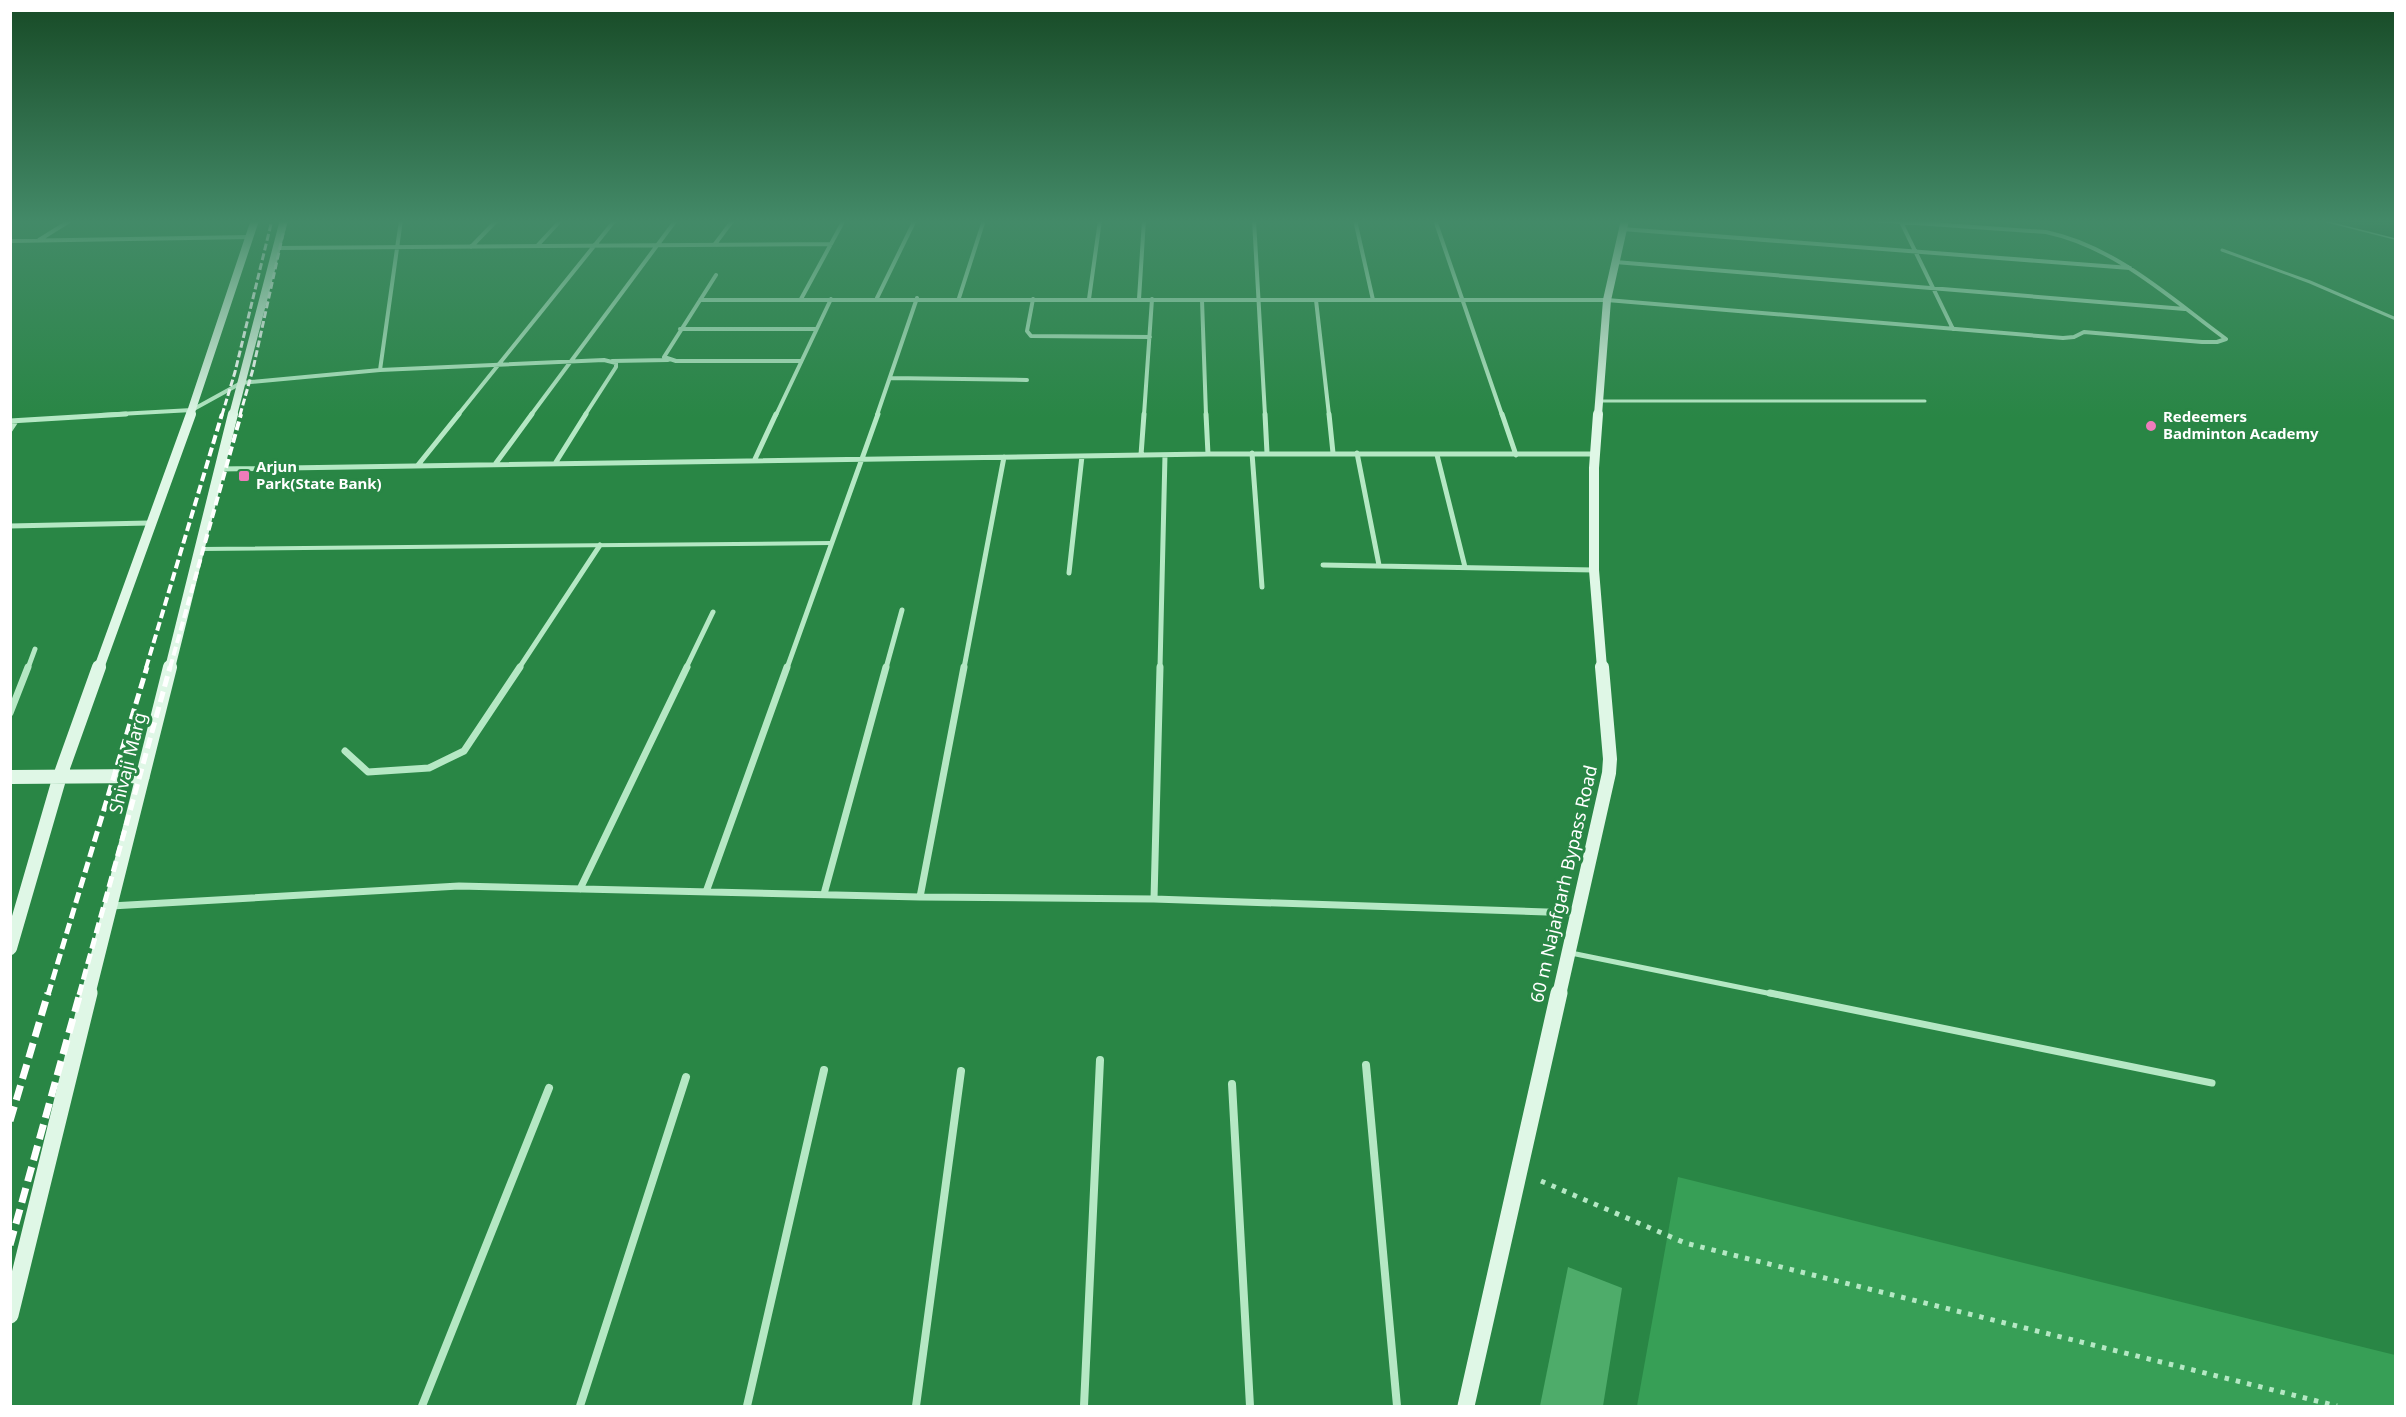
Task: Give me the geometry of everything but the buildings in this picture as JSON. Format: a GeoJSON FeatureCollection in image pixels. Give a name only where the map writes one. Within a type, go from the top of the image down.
{"type":"FeatureCollection","features":[{"type":"Feature","properties":{"kind":"main road"},"geometry":{"type":"LineString","coordinates":[[10,948],[60,776],[149,523],[192,410],[233,286]]}},
{"type":"Feature","properties":{"kind":"main road","name":"Shivaji Marg"},"geometry":{"type":"LineString","coordinates":[[10,1316],[110,906],[266,286]]}},
{"type":"Feature","properties":{"kind":"main road","name":"60 m Najafgarh Bypass Road"},"geometry":{"type":"LineString","coordinates":[[1466,1407],[1610,759],[1594,570],[1596,454],[1610,286]]}},
{"type":"Feature","properties":{"kind":"main road"},"geometry":{"type":"LineString","coordinates":[[10,777],[143,776]]}},
{"type":"Feature","properties":{"kind":"street"},"geometry":{"type":"LineString","coordinates":[[380,370],[392,286]]}},
{"type":"Feature","properties":{"kind":"street"},"geometry":{"type":"LineString","coordinates":[[418,465],[561,286]]}},
{"type":"Feature","properties":{"kind":"street"},"geometry":{"type":"LineString","coordinates":[[496,464],[627,286]]}},
{"type":"Feature","properties":{"kind":"street"},"geometry":{"type":"LineString","coordinates":[[671,360],[664,357],[665,353],[709,286]]}},
{"type":"Feature","properties":{"kind":"street"},"geometry":{"type":"LineString","coordinates":[[801,299],[808,286]]}},
{"type":"Feature","properties":{"kind":"street"},"geometry":{"type":"LineString","coordinates":[[877,298],[883,286]]}},
{"type":"Feature","properties":{"kind":"street"},"geometry":{"type":"LineString","coordinates":[[959,298],[963,286]]}},
{"type":"Feature","properties":{"kind":"street"},"geometry":{"type":"LineString","coordinates":[[1089,299],[1091,286]]}},
{"type":"Feature","properties":{"kind":"street"},"geometry":{"type":"LineString","coordinates":[[1138,299],[1139,286]]}},
{"type":"Feature","properties":{"kind":"street"},"geometry":{"type":"LineString","coordinates":[[1257,286],[1267,453]]}},
{"type":"Feature","properties":{"kind":"street"},"geometry":{"type":"LineString","coordinates":[[1370,286],[1373,300]]}},
{"type":"Feature","properties":{"kind":"street"},"geometry":{"type":"LineString","coordinates":[[1457,286],[1516,455]]}},
{"type":"Feature","properties":{"kind":"street"},"geometry":{"type":"LineString","coordinates":[[1900,286],[2188,309]]}},
{"type":"Feature","properties":{"kind":"street"},"geometry":{"type":"LineString","coordinates":[[1933,286],[1953,329]]}},
{"type":"Feature","properties":{"kind":"street"},"geometry":{"type":"LineString","coordinates":[[700,300],[959,298],[1607,300],[2063,338],[2074,337],[2084,332],[2202,342],[2217,342],[2226,339],[2156,286]]}},
{"type":"Feature","properties":{"kind":"street"},"geometry":{"type":"LineString","coordinates":[[755,459],[831,298]]}},
{"type":"Feature","properties":{"kind":"street"},"geometry":{"type":"LineString","coordinates":[[706,892],[863,457],[917,298]]}},
{"type":"Feature","properties":{"kind":"street"},"geometry":{"type":"LineString","coordinates":[[1033,299],[1027,331],[1031,336],[1150,337]]}},
{"type":"Feature","properties":{"kind":"street"},"geometry":{"type":"LineString","coordinates":[[1141,455],[1152,299]]}},
{"type":"Feature","properties":{"kind":"street"},"geometry":{"type":"LineString","coordinates":[[1202,300],[1208,454]]}},
{"type":"Feature","properties":{"kind":"street"},"geometry":{"type":"LineString","coordinates":[[1316,300],[1333,453]]}},
{"type":"Feature","properties":{"kind":"street"},"geometry":{"type":"LineString","coordinates":[[680,329],[816,329]]}},
{"type":"Feature","properties":{"kind":"street"},"geometry":{"type":"LineString","coordinates":[[556,462],[616,368],[616,363],[608,361]]}},
{"type":"Feature","properties":{"kind":"street"},"geometry":{"type":"LineString","coordinates":[[10,430],[13,421],[192,410],[241,382],[380,370],[608,361],[801,362]]}},
{"type":"Feature","properties":{"kind":"street"},"geometry":{"type":"LineString","coordinates":[[890,378],[1027,380]]}},
{"type":"Feature","properties":{"kind":"street"},"geometry":{"type":"LineString","coordinates":[[1252,453],[1262,587]]}},
{"type":"Feature","properties":{"kind":"street"},"geometry":{"type":"LineString","coordinates":[[219,469],[863,457],[1252,453],[1596,454]]}},
{"type":"Feature","properties":{"kind":"street"},"geometry":{"type":"LineString","coordinates":[[1357,453],[1379,565]]}},
{"type":"Feature","properties":{"kind":"street"},"geometry":{"type":"LineString","coordinates":[[1155,899],[1165,454]]}},
{"type":"Feature","properties":{"kind":"street"},"geometry":{"type":"LineString","coordinates":[[1437,455],[1465,567]]}},
{"type":"Feature","properties":{"kind":"street"},"geometry":{"type":"LineString","coordinates":[[1069,573],[1082,456]]}},
{"type":"Feature","properties":{"kind":"street"},"geometry":{"type":"LineString","coordinates":[[920,897],[1004,457]]}},
{"type":"Feature","properties":{"kind":"street"},"geometry":{"type":"LineString","coordinates":[[10,526],[149,523]]}},
{"type":"Feature","properties":{"kind":"street"},"geometry":{"type":"LineString","coordinates":[[345,752],[368,772],[429,768],[464,751],[600,545]]}},
{"type":"Feature","properties":{"kind":"street"},"geometry":{"type":"LineString","coordinates":[[1323,565],[1594,570]]}},
{"type":"Feature","properties":{"kind":"street"},"geometry":{"type":"LineString","coordinates":[[824,894],[902,610]]}},
{"type":"Feature","properties":{"kind":"street"},"geometry":{"type":"LineString","coordinates":[[580,889],[712,612]]}},
{"type":"Feature","properties":{"kind":"street"},"geometry":{"type":"LineString","coordinates":[[10,713],[35,649]]}},
{"type":"Feature","properties":{"kind":"street"},"geometry":{"type":"LineString","coordinates":[[110,906],[431,887],[920,897],[1155,899],[1576,913]]}},
{"type":"Feature","properties":{"kind":"street"},"geometry":{"type":"LineString","coordinates":[[1084,1407],[1100,1060]]}},
{"type":"Feature","properties":{"kind":"street"},"geometry":{"type":"LineString","coordinates":[[1366,1065],[1397,1407]]}},
{"type":"Feature","properties":{"kind":"street"},"geometry":{"type":"LineString","coordinates":[[747,1407],[824,1070]]}},
{"type":"Feature","properties":{"kind":"street"},"geometry":{"type":"LineString","coordinates":[[916,1407],[961,1071]]}},
{"type":"Feature","properties":{"kind":"street"},"geometry":{"type":"LineString","coordinates":[[580,1407],[686,1077]]}},
{"type":"Feature","properties":{"kind":"street"},"geometry":{"type":"LineString","coordinates":[[1232,1084],[1250,1407]]}},
{"type":"Feature","properties":{"kind":"street"},"geometry":{"type":"LineString","coordinates":[[422,1407],[549,1088]]}},
{"type":"Feature","properties":{"kind":"lane"},"geometry":{"type":"LineString","coordinates":[[2321,286],[2362,302],[2396,319]]}},
{"type":"Feature","properties":{"kind":"lane"},"geometry":{"type":"LineString","coordinates":[[1600,401],[1925,401]]}},
{"type":"Feature","properties":{"kind":"lane"},"geometry":{"type":"LineString","coordinates":[[200,549],[831,543]]}},
{"type":"Feature","properties":{"kind":"lane"},"geometry":{"type":"LineString","coordinates":[[1567,953],[2212,1083]]}},
{"type":"Feature","properties":{"kind":"path"},"geometry":{"type":"LineString","coordinates":[[1518,1171],[1685,1243],[2337,1407]]}},
{"type":"Feature","properties":{"kind":"shaded area"},"geometry":{"type":"Polygon","coordinates":[[[1678,1177],[2395,1355],[2395,1406],[1637,1406],[1678,1177]]]}},
{"type":"Feature","properties":{"kind":"railway"},"geometry":{"type":"LineString","coordinates":[[222,415],[256,286]]}},
{"type":"Feature","properties":{"kind":"railway"},"geometry":{"type":"LineString","coordinates":[[240,415],[271,286]]}},
{"type":"Feature","properties":{"kind":"railway"},"geometry":{"type":"LineString","coordinates":[[146,668],[222,414]]}},
{"type":"Feature","properties":{"kind":"railway"},"geometry":{"type":"LineString","coordinates":[[170,668],[241,414]]}},
{"type":"Feature","properties":{"kind":"railway"},"geometry":{"type":"LineString","coordinates":[[48,995],[147,667]]}},
{"type":"Feature","properties":{"kind":"railway"},"geometry":{"type":"LineString","coordinates":[[79,995],[170,667]]}},
{"type":"Feature","properties":{"kind":"railway"},"geometry":{"type":"LineString","coordinates":[[10,1121],[48,993]]}},
{"type":"Feature","properties":{"kind":"railway"},"geometry":{"type":"LineString","coordinates":[[10,1245],[80,993]]}},
{"type":"Feature","properties":{"kind":"place","name":"Redeemers Badminton Academy"},"geometry":{"type":"Point","coordinates":[2151,426]}},
{"type":"Feature","properties":{"kind":"place","name":"Arjun Park(State Bank)"},"geometry":{"type":"Point","coordinates":[244,476]}}]}
